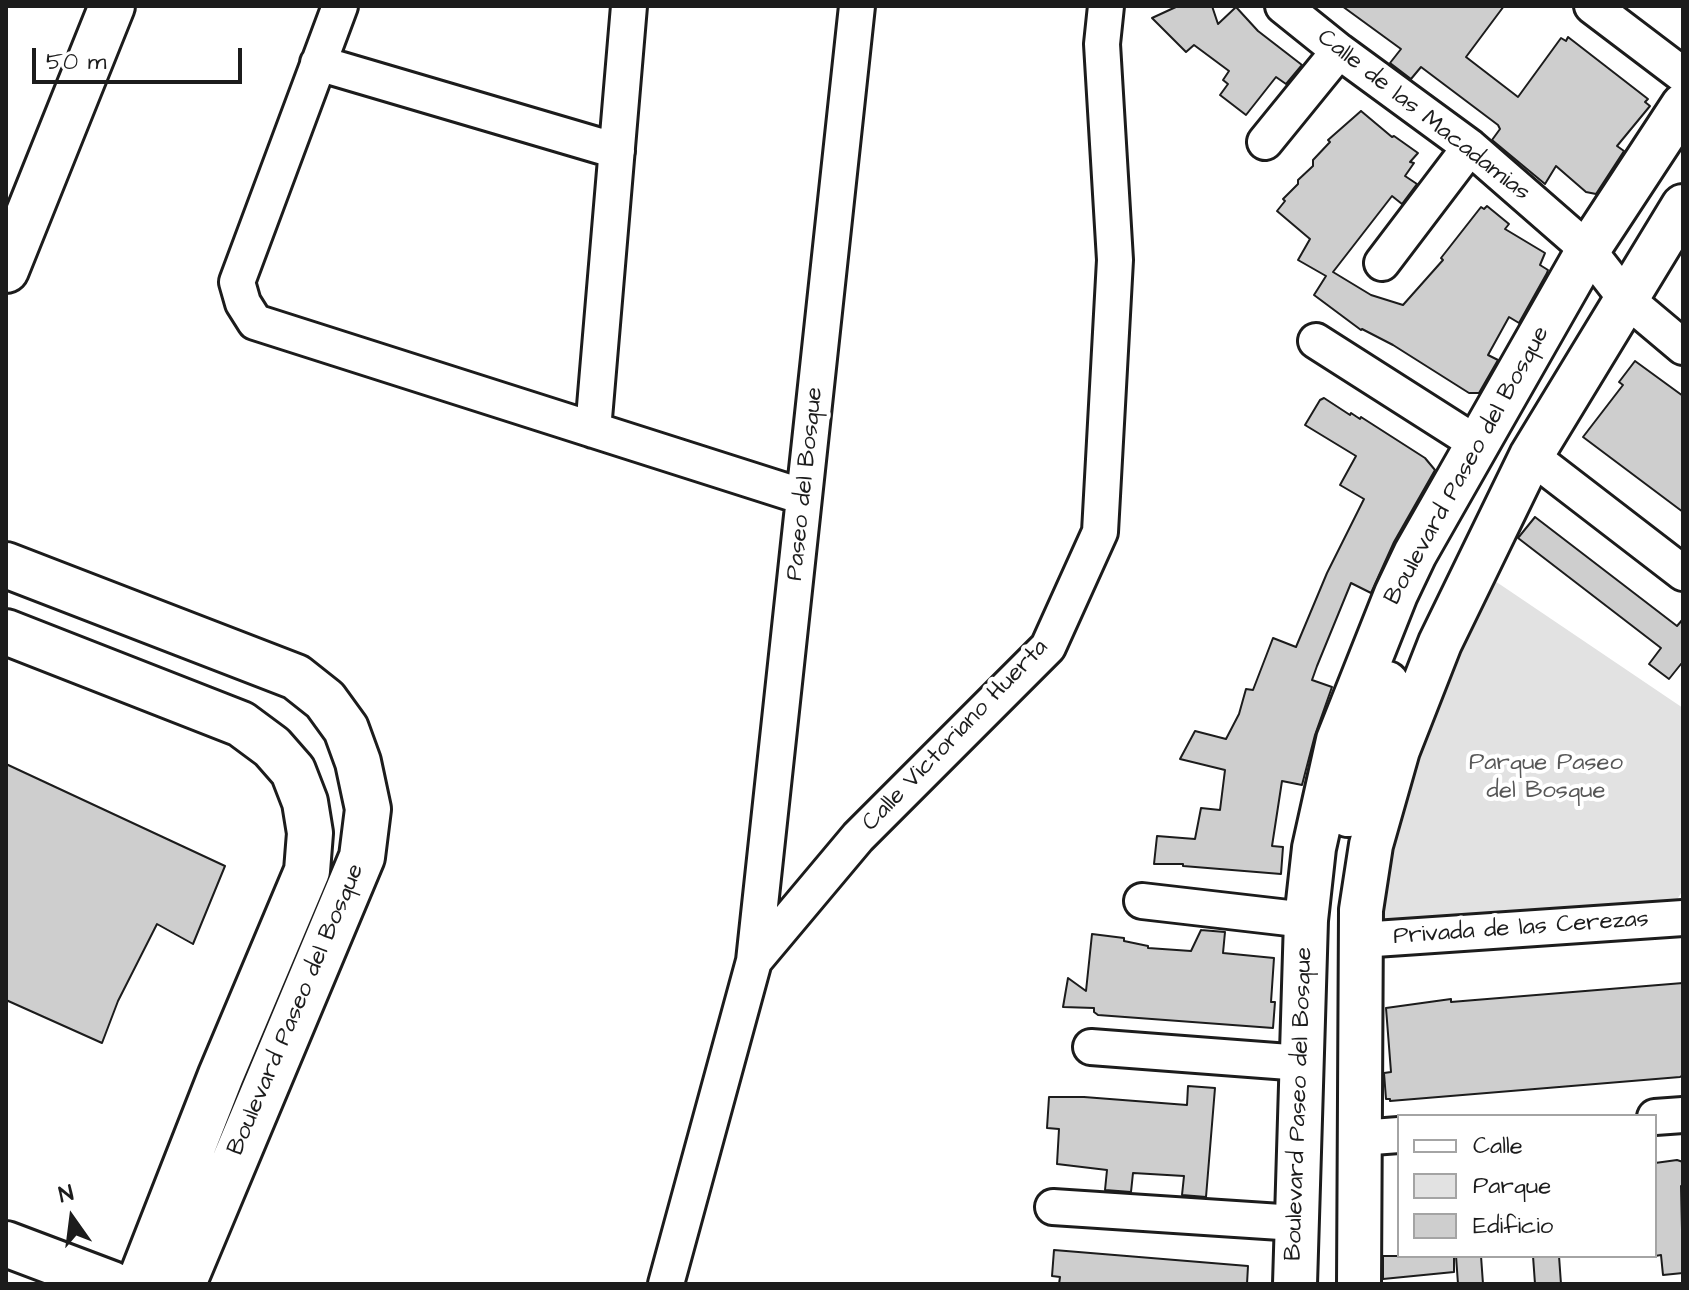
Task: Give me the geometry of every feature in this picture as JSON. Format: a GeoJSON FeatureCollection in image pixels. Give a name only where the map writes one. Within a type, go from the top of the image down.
{"type":"FeatureCollection","features":[{"type":"Feature","properties":{"kind":"main road"},"geometry":{"type":"LineString","coordinates":[[6,270],[112,6]]}},
{"type":"Feature","properties":{"kind":"main road","name":"Boulevard Paseo del Bosque"},"geometry":{"type":"LineString","coordinates":[[6,565],[296,677],[325,700],[346,729],[358,762],[368,809],[362,857],[183,1284]]}},
{"type":"Feature","properties":{"kind":"main road","name":"Boulevard Paseo del Bosque"},"geometry":{"type":"LineString","coordinates":[[6,632],[241,724],[272,747],[293,771],[305,802],[310,833],[307,871],[221,1075],[139,1284]]}},
{"type":"Feature","properties":{"kind":"main road"},"geometry":{"type":"LineString","coordinates":[[6,1244],[112,1284]]}},
{"type":"Feature","properties":{"kind":"street"},"geometry":{"type":"LineString","coordinates":[[340,6],[237,282],[243,303],[255,322],[804,497]]}},
{"type":"Feature","properties":{"kind":"street"},"geometry":{"type":"LineString","coordinates":[[593,430],[629,6]]}},
{"type":"Feature","properties":{"kind":"street","name":"Paseo del Bosque"},"geometry":{"type":"LineString","coordinates":[[754,961],[857,6]]}},
{"type":"Feature","properties":{"kind":"street","name":"Calle Victoriano Huerta"},"geometry":{"type":"LineString","coordinates":[[666,1284],[754,961],[858,837],[1048,647],[1100,532],[1115,260],[1102,44],[1106,6]]}},
{"type":"Feature","properties":{"kind":"street","name":"Calle de las Macadamias"},"geometry":{"type":"LineString","coordinates":[[1283,6],[1470,147],[1588,250],[1626,299],[1683,347]]}},
{"type":"Feature","properties":{"kind":"street"},"geometry":{"type":"LineString","coordinates":[[1592,6],[1683,75]]}},
{"type":"Feature","properties":{"kind":"street"},"geometry":{"type":"LineString","coordinates":[[1265,142],[1339,51]]}},
{"type":"Feature","properties":{"kind":"street"},"geometry":{"type":"LineString","coordinates":[[318,63],[617,151]]}},
{"type":"Feature","properties":{"kind":"street","name":"Boulevard Paseo del Bosque"},"geometry":{"type":"LineString","coordinates":[[1295,1284],[1306,920],[1314,848],[1338,740],[1415,554],[1588,250],[1683,105]]}},
{"type":"Feature","properties":{"kind":"street"},"geometry":{"type":"LineString","coordinates":[[1382,263],[1470,147]]}},
{"type":"Feature","properties":{"kind":"street"},"geometry":{"type":"LineString","coordinates":[[1359,1284],[1379,1137],[1360,925],[1371,845],[1398,750],[1440,643],[1531,456],[1683,206]]}},
{"type":"Feature","properties":{"kind":"street"},"geometry":{"type":"LineString","coordinates":[[1316,341],[1476,443]]}},
{"type":"Feature","properties":{"kind":"street"},"geometry":{"type":"LineString","coordinates":[[1531,456],[1683,573]]}},
{"type":"Feature","properties":{"kind":"street"},"geometry":{"type":"LineString","coordinates":[[1360,925],[1346,895],[1348,810],[1400,637],[1396,594]]}},
{"type":"Feature","properties":{"kind":"street"},"geometry":{"type":"LineString","coordinates":[[1142,901],[1306,920]]}},
{"type":"Feature","properties":{"kind":"street","name":"Privada de las Cerezas"},"geometry":{"type":"LineString","coordinates":[[1360,925],[1683,918]]}},
{"type":"Feature","properties":{"kind":"street"},"geometry":{"type":"LineString","coordinates":[[1091,1047],[1302,1063]]}},
{"type":"Feature","properties":{"kind":"street"},"geometry":{"type":"LineString","coordinates":[[1657,1117],[1683,1115]]}},
{"type":"Feature","properties":{"kind":"street"},"geometry":{"type":"LineString","coordinates":[[1053,1207],[1296,1223]]}},
{"type":"Feature","properties":{"kind":"green space","name":"Parque Paseo del Bosque"},"geometry":{"type":"Polygon","coordinates":[[[1495,581],[1683,708],[1683,890],[1673,906],[1377,922],[1411,740],[1495,581]]]}},
{"type":"Feature","properties":{"kind":"building"},"geometry":{"type":"Polygon","coordinates":[[[1178,6],[1212,6],[1218,24],[1236,7],[1258,31],[1302,65],[1286,84],[1276,77],[1246,115],[1220,95],[1228,84],[1223,80],[1229,71],[1194,45],[1186,52],[1152,18],[1178,6]]]}},
{"type":"Feature","properties":{"kind":"building"},"geometry":{"type":"Polygon","coordinates":[[[1342,6],[1504,6],[1466,57],[1518,97],[1561,38],[1566,41],[1568,37],[1648,99],[1645,102],[1650,106],[1617,146],[1624,151],[1596,194],[1586,192],[1556,166],[1545,184],[1492,140],[1500,129],[1498,125],[1421,67],[1411,79],[1390,63],[1401,49],[1342,6]]]}},
{"type":"Feature","properties":{"kind":"building"},"geometry":{"type":"Polygon","coordinates":[[[1361,111],[1392,137],[1418,153],[1410,162],[1414,163],[1405,176],[1417,184],[1402,204],[1392,196],[1333,272],[1371,295],[1403,305],[1443,260],[1441,258],[1481,207],[1484,209],[1487,206],[1509,224],[1505,229],[1545,253],[1540,265],[1548,270],[1547,273],[1519,323],[1509,317],[1488,355],[1498,360],[1479,393],[1469,393],[1393,345],[1361,330],[1314,295],[1326,276],[1298,260],[1310,239],[1277,211],[1298,180],[1313,166],[1313,160],[1330,142],[1328,140],[1361,111]]]}},
{"type":"Feature","properties":{"kind":"building"},"geometry":{"type":"Polygon","coordinates":[[[1635,361],[1683,396],[1683,512],[1583,437],[1623,385],[1619,382],[1635,361]]]}},
{"type":"Feature","properties":{"kind":"building"},"geometry":{"type":"Polygon","coordinates":[[[1324,398],[1350,415],[1361,417],[1425,458],[1435,470],[1394,542],[1371,593],[1351,583],[1317,666],[1312,680],[1332,687],[1302,785],[1282,781],[1272,846],[1283,847],[1281,874],[1154,864],[1157,836],[1195,839],[1201,808],[1220,810],[1225,770],[1180,759],[1195,731],[1226,739],[1239,714],[1246,689],[1253,690],[1273,638],[1296,647],[1327,573],[1364,499],[1340,485],[1356,456],[1305,425],[1324,398]]]}},
{"type":"Feature","properties":{"kind":"building"},"geometry":{"type":"Polygon","coordinates":[[[1535,517],[1677,626],[1683,619],[1683,666],[1681,664],[1669,679],[1649,664],[1661,648],[1518,538],[1535,517]]]}},
{"type":"Feature","properties":{"kind":"building"},"geometry":{"type":"Polygon","coordinates":[[[6,764],[225,866],[193,944],[157,924],[118,1001],[102,1043],[6,1000],[6,764]]]}},
{"type":"Feature","properties":{"kind":"building"},"geometry":{"type":"Polygon","coordinates":[[[1201,930],[1225,932],[1223,953],[1274,958],[1273,1028],[1098,1015],[1094,1008],[1063,1007],[1068,978],[1086,991],[1092,934],[1124,938],[1124,941],[1148,948],[1191,951],[1201,930]]]}},
{"type":"Feature","properties":{"kind":"building"},"geometry":{"type":"Polygon","coordinates":[[[1683,983],[1683,1075],[1680,1077],[1386,1099],[1384,1073],[1391,1072],[1386,1008],[1451,999],[1451,1002],[1683,983]]]}},
{"type":"Feature","properties":{"kind":"building"},"geometry":{"type":"Polygon","coordinates":[[[1188,1086],[1215,1088],[1206,1197],[1182,1195],[1184,1176],[1133,1173],[1131,1192],[1105,1190],[1107,1170],[1057,1164],[1059,1129],[1047,1128],[1049,1097],[1187,1105],[1188,1086]]]}},
{"type":"Feature","properties":{"kind":"building"},"geometry":{"type":"Polygon","coordinates":[[[1683,1162],[1683,1273],[1663,1275],[1661,1255],[1657,1256],[1657,1163],[1683,1162]]]}},
{"type":"Feature","properties":{"kind":"building"},"geometry":{"type":"Polygon","coordinates":[[[1054,1250],[1248,1266],[1247,1284],[1059,1284],[1060,1277],[1052,1276],[1054,1250]]]}},
{"type":"Feature","properties":{"kind":"building"},"geometry":{"type":"Polygon","coordinates":[[[1383,1256],[1454,1258],[1454,1272],[1383,1279],[1383,1256]]]}},
{"type":"Feature","properties":{"kind":"building"},"geometry":{"type":"Polygon","coordinates":[[[1456,1258],[1481,1258],[1483,1284],[1458,1284],[1456,1258]]]}},
{"type":"Feature","properties":{"kind":"building"},"geometry":{"type":"Polygon","coordinates":[[[1533,1258],[1559,1258],[1561,1284],[1535,1284],[1533,1258]]]}}]}
